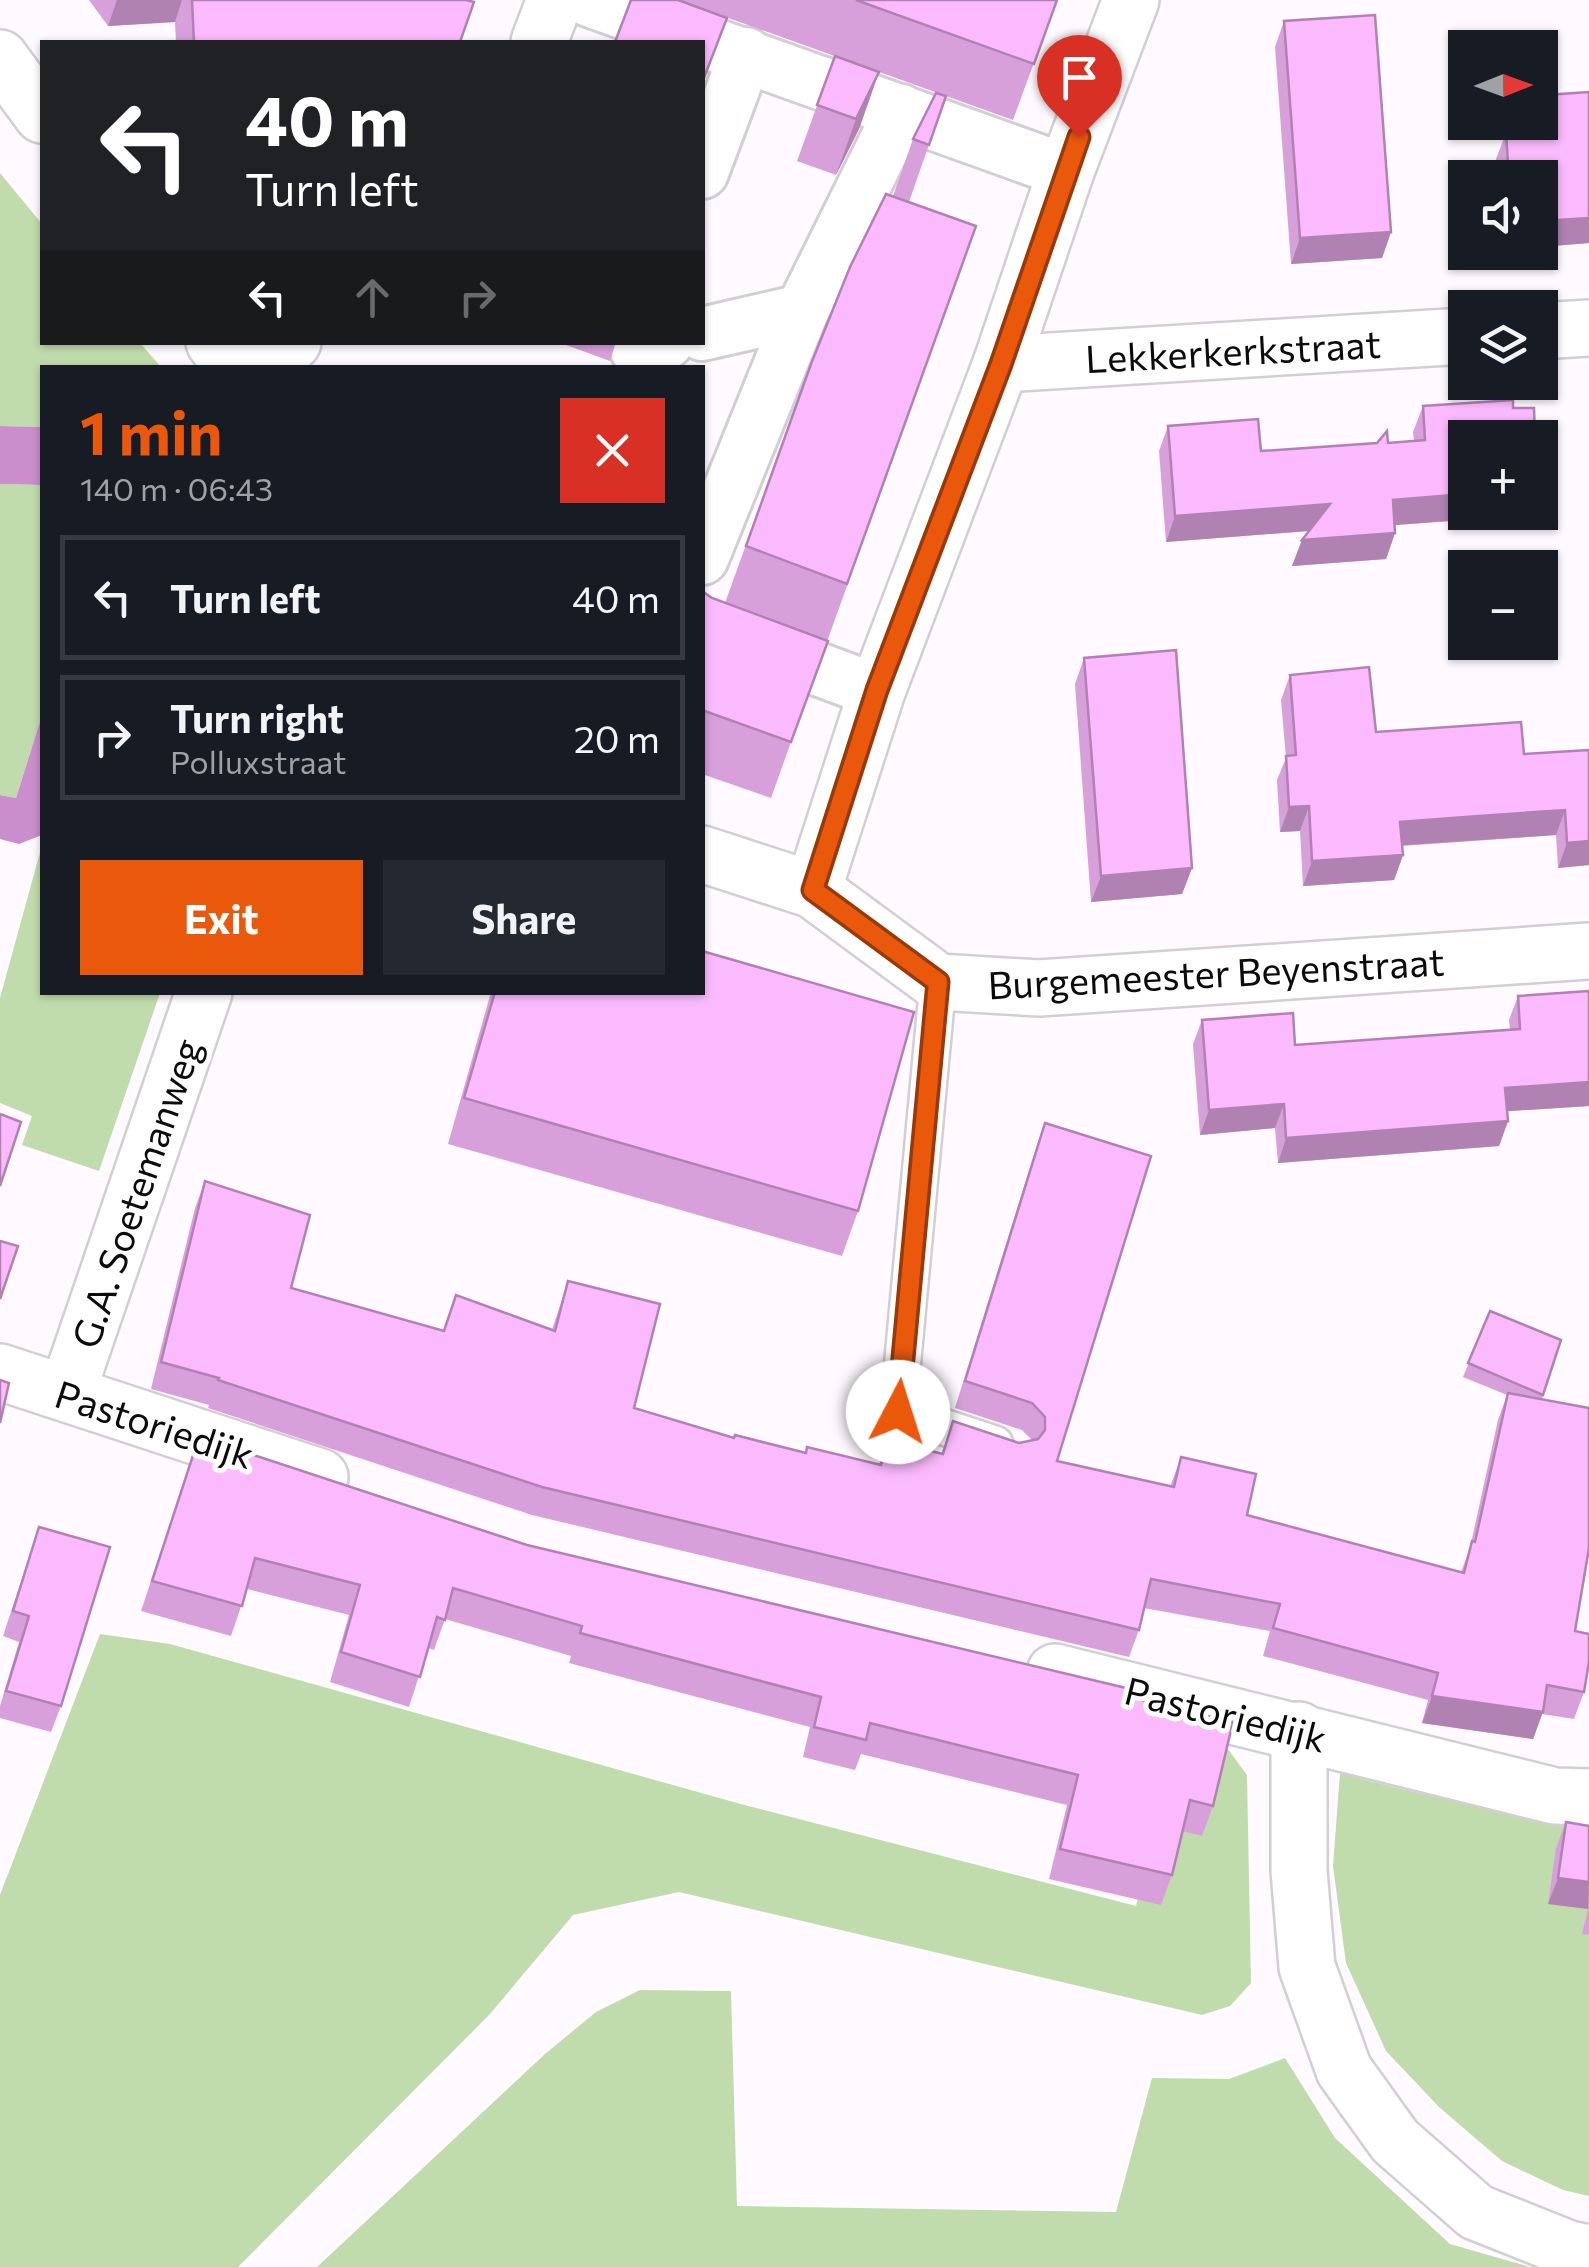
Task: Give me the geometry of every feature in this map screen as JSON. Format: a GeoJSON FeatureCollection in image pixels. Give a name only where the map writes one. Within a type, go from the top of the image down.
{"type":"FeatureCollection","features":[{"type":"Feature","properties":{"kind":"street"},"geometry":{"type":"LineString","coordinates":[[540,40],[556,0]]}},
{"type":"Feature","properties":{"kind":"street"},"geometry":{"type":"LineString","coordinates":[[588,0],[1066,172]]}},
{"type":"Feature","properties":{"kind":"street"},"geometry":{"type":"LineString","coordinates":[[813,890],[877,690],[1001,364],[1066,172],[1131,0]]}},
{"type":"Feature","properties":{"kind":"street"},"geometry":{"type":"LineString","coordinates":[[705,164],[746,54]]}},
{"type":"Feature","properties":{"kind":"street"},"geometry":{"type":"LineString","coordinates":[[0,58],[40,112]]}},
{"type":"Feature","properties":{"kind":"street"},"geometry":{"type":"LineString","coordinates":[[705,551],[802,310],[900,111]]}},
{"type":"Feature","properties":{"kind":"street"},"geometry":{"type":"LineString","coordinates":[[705,333],[802,310]]}},
{"type":"Feature","properties":{"kind":"street"},"geometry":{"type":"LineString","coordinates":[[1558,330],[1589,328]]}},
{"type":"Feature","properties":{"kind":"street","name":"Lekkerkerkstraat"},"geometry":{"type":"LineString","coordinates":[[1001,364],[1448,337]]}},
{"type":"Feature","properties":{"kind":"street"},"geometry":{"type":"LineString","coordinates":[[269,365],[290,345]]}},
{"type":"Feature","properties":{"kind":"street"},"geometry":{"type":"LineString","coordinates":[[638,345],[636,350],[655,345]]}},
{"type":"Feature","properties":{"kind":"street"},"geometry":{"type":"LineString","coordinates":[[705,627],[877,690]]}},
{"type":"Feature","properties":{"kind":"street","name":"Burgemeester Beyenstraat"},"geometry":{"type":"LineString","coordinates":[[705,855],[813,890],[938,982],[1039,988],[1589,952]]}},
{"type":"Feature","properties":{"kind":"street","name":"G.A. Soetemanweg"},"geometry":{"type":"LineString","coordinates":[[67,1393],[203,995]]}},
{"type":"Feature","properties":{"kind":"street","name":"Pastoriedijk"},"geometry":{"type":"LineString","coordinates":[[0,1372],[359,1490]]}},
{"type":"Feature","properties":{"kind":"street","name":"Pastoriedijk"},"geometry":{"type":"LineString","coordinates":[[1008,1661],[1555,1796],[1589,1797]]}},
{"type":"Feature","properties":{"kind":"street"},"geometry":{"type":"LineString","coordinates":[[1300,1730],[1298,1871],[1307,1967],[1344,2070],[1394,2140],[1476,2212],[1589,2254]]}},
{"type":"Feature","properties":{"kind":"lane"},"geometry":{"type":"LineString","coordinates":[[938,982],[898,1412],[1015,1450]]}},
{"type":"Feature","properties":{"kind":"green space"},"geometry":{"type":"Polygon","coordinates":[[[0,173],[40,222],[40,345],[142,345],[159,365],[40,365],[40,427],[0,426],[0,173]]]}},
{"type":"Feature","properties":{"kind":"green space"},"geometry":{"type":"Polygon","coordinates":[[[0,484],[40,485],[40,721],[16,798],[0,795],[0,484]]]}},
{"type":"Feature","properties":{"kind":"green space"},"geometry":{"type":"Polygon","coordinates":[[[40,852],[40,995],[159,995],[99,1171],[22,1145],[32,1116],[0,1103],[0,998],[40,852]]]}},
{"type":"Feature","properties":{"kind":"green space"},"geometry":{"type":"Polygon","coordinates":[[[100,1634],[170,1644],[737,1803],[1136,1906],[1158,1810],[1222,1741],[1247,1775],[1251,1983],[1230,2006],[1202,2015],[679,1892],[573,1915],[490,2014],[238,2267],[0,2267],[0,1895],[100,1634]]]}},
{"type":"Feature","properties":{"kind":"green space"},"geometry":{"type":"Polygon","coordinates":[[[1340,1773],[1463,1802],[1589,1820],[1589,2196],[1563,2190],[1502,2161],[1439,2107],[1386,2051],[1346,1963],[1333,1866],[1340,1773]]]}},
{"type":"Feature","properties":{"kind":"green space"},"geometry":{"type":"Polygon","coordinates":[[[640,1990],[731,1991],[737,2206],[1116,2212],[1152,2078],[1229,2079],[1285,2058],[1335,2138],[1450,2244],[1530,2267],[317,2267],[545,2054],[596,2012],[640,1990]]]}},
{"type":"Feature","properties":{"kind":"shaded area"},"geometry":{"type":"Polygon","coordinates":[[[0,426],[40,427],[40,485],[0,484],[0,426]]]}},
{"type":"Feature","properties":{"kind":"shaded area"},"geometry":{"type":"Polygon","coordinates":[[[40,721],[40,836],[19,844],[0,839],[0,795],[16,798],[40,721]]]}},
{"type":"Feature","properties":{"kind":"building"},"geometry":{"type":"Polygon","coordinates":[[[192,0],[474,2],[461,40],[194,40],[192,0]]]}},
{"type":"Feature","properties":{"kind":"building"},"geometry":{"type":"Polygon","coordinates":[[[631,0],[678,0],[727,18],[705,75],[705,40],[616,40],[631,0]]]}},
{"type":"Feature","properties":{"kind":"building"},"geometry":{"type":"Polygon","coordinates":[[[856,0],[1057,0],[1034,64],[856,0]]]}},
{"type":"Feature","properties":{"kind":"building"},"geometry":{"type":"Polygon","coordinates":[[[1375,15],[1391,232],[1300,238],[1284,21],[1375,15]]]}},
{"type":"Feature","properties":{"kind":"building"},"geometry":{"type":"Polygon","coordinates":[[[835,56],[879,72],[856,119],[817,105],[835,56]]]}},
{"type":"Feature","properties":{"kind":"building"},"geometry":{"type":"Polygon","coordinates":[[[1589,92],[1589,218],[1558,220],[1558,160],[1508,160],[1506,140],[1558,140],[1558,94],[1589,92]]]}},
{"type":"Feature","properties":{"kind":"building"},"geometry":{"type":"Polygon","coordinates":[[[936,93],[946,96],[929,145],[913,139],[936,93]]]}},
{"type":"Feature","properties":{"kind":"building"},"geometry":{"type":"Polygon","coordinates":[[[886,194],[976,226],[847,584],[746,546],[811,364],[850,267],[886,194]]]}},
{"type":"Feature","properties":{"kind":"building"},"geometry":{"type":"Polygon","coordinates":[[[1513,400],[1513,408],[1534,408],[1534,420],[1448,420],[1448,495],[1393,500],[1395,533],[1302,540],[1330,504],[1175,516],[1168,426],[1258,419],[1261,451],[1377,443],[1387,431],[1388,443],[1425,440],[1423,406],[1513,400]]]}},
{"type":"Feature","properties":{"kind":"building"},"geometry":{"type":"Polygon","coordinates":[[[705,593],[828,641],[791,742],[705,711],[705,593]]]}},
{"type":"Feature","properties":{"kind":"building"},"geometry":{"type":"Polygon","coordinates":[[[1176,650],[1192,868],[1101,876],[1084,658],[1176,650]]]}},
{"type":"Feature","properties":{"kind":"building"},"geometry":{"type":"Polygon","coordinates":[[[1369,667],[1376,732],[1521,722],[1524,754],[1589,750],[1589,841],[1567,843],[1565,810],[1479,816],[1400,822],[1403,855],[1312,861],[1309,806],[1289,807],[1286,756],[1296,755],[1290,675],[1369,667]]]}},
{"type":"Feature","properties":{"kind":"building"},"geometry":{"type":"Polygon","coordinates":[[[705,952],[914,1012],[858,1211],[464,1098],[494,995],[705,995],[705,952]]]}},
{"type":"Feature","properties":{"kind":"building"},"geometry":{"type":"Polygon","coordinates":[[[1589,991],[1589,1082],[1505,1088],[1508,1121],[1286,1138],[1284,1104],[1209,1110],[1202,1020],[1293,1013],[1295,1045],[1520,1029],[1518,996],[1589,991]]]}},
{"type":"Feature","properties":{"kind":"building"},"geometry":{"type":"Polygon","coordinates":[[[0,1114],[21,1122],[0,1186],[0,1114]]]}},
{"type":"Feature","properties":{"kind":"building"},"geometry":{"type":"Polygon","coordinates":[[[1045,1123],[1151,1156],[1057,1461],[1174,1487],[1181,1457],[1256,1474],[1247,1515],[1464,1573],[1472,1541],[1475,1542],[1508,1393],[1589,1408],[1589,1548],[1575,1631],[1589,1634],[1584,1692],[1547,1685],[1543,1712],[1432,1696],[1438,1673],[1273,1628],[1280,1604],[1151,1579],[1139,1630],[542,1487],[161,1362],[205,1181],[310,1215],[291,1288],[444,1331],[456,1295],[555,1331],[568,1281],[660,1304],[634,1408],[734,1438],[735,1435],[806,1453],[807,1447],[881,1465],[885,1448],[896,1451],[898,1443],[943,1454],[953,1421],[1019,1443],[1038,1439],[1045,1430],[1045,1417],[1032,1403],[965,1381],[1045,1123]]]}},
{"type":"Feature","properties":{"kind":"building"},"geometry":{"type":"Polygon","coordinates":[[[0,1241],[18,1246],[0,1299],[0,1241]]]}},
{"type":"Feature","properties":{"kind":"building"},"geometry":{"type":"Polygon","coordinates":[[[1490,1311],[1561,1340],[1543,1395],[1468,1363],[1490,1311]]]}},
{"type":"Feature","properties":{"kind":"building"},"geometry":{"type":"Polygon","coordinates":[[[0,1380],[9,1383],[0,1423],[0,1380]]]}},
{"type":"Feature","properties":{"kind":"building"},"geometry":{"type":"Polygon","coordinates":[[[199,1437],[527,1545],[1126,1688],[1124,1696],[1233,1722],[1213,1806],[1190,1800],[1172,1875],[1060,1849],[1078,1775],[870,1723],[866,1740],[814,1727],[821,1697],[580,1633],[582,1626],[453,1588],[445,1620],[437,1617],[420,1677],[341,1652],[360,1585],[255,1558],[242,1606],[152,1581],[199,1437]]]}},
{"type":"Feature","properties":{"kind":"building"},"geometry":{"type":"Polygon","coordinates":[[[39,1527],[110,1547],[61,1706],[6,1691],[29,1616],[13,1611],[39,1527]]]}},
{"type":"Feature","properties":{"kind":"building"},"geometry":{"type":"Polygon","coordinates":[[[1566,1822],[1589,1826],[1589,1882],[1558,1878],[1566,1822]]]}},
{"type":"Feature","properties":{"kind":"route"},"geometry":{"type":"LineString","coordinates":[[898,1412],[938,982],[813,890],[877,690],[1001,364],[1079,137]]}}]}
